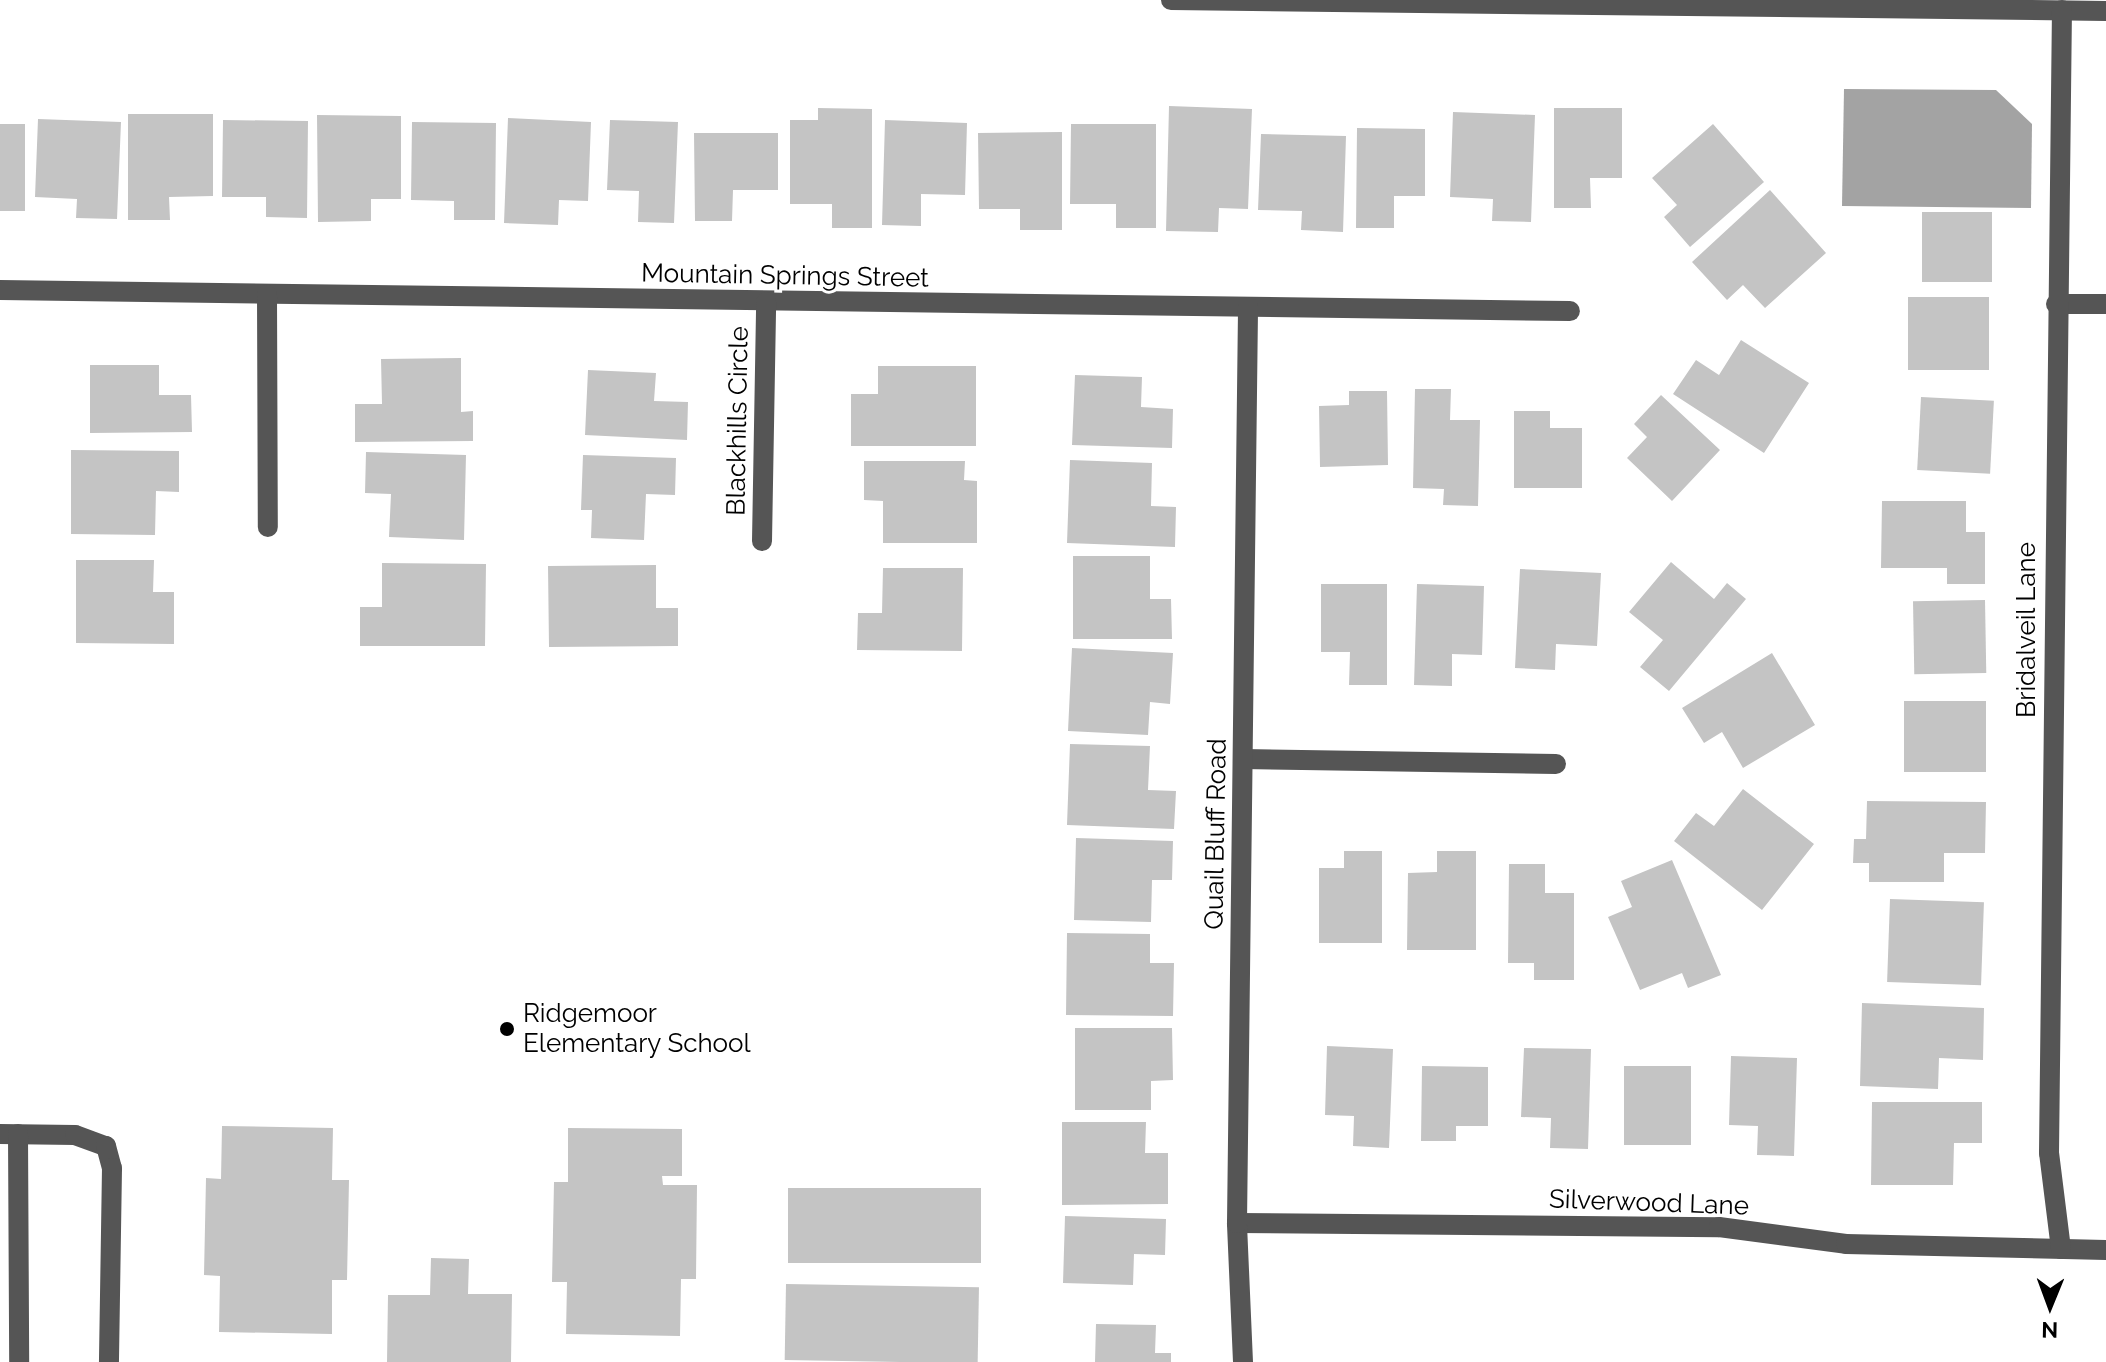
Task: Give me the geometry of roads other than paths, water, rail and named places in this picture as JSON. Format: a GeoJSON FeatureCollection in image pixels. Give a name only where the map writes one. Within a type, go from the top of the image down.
{"type":"FeatureCollection","features":[{"type":"Feature","properties":{"kind":"street"},"geometry":{"type":"LineString","coordinates":[[1171,0],[2106,11]]}},
{"type":"Feature","properties":{"kind":"street","name":"Bridalveil Lane"},"geometry":{"type":"LineString","coordinates":[[2061,1249],[2049,1153],[2056,304],[2062,10]]}},
{"type":"Feature","properties":{"kind":"street","name":"Mountain Springs Street"},"geometry":{"type":"LineString","coordinates":[[0,290],[1570,311]]}},
{"type":"Feature","properties":{"kind":"street"},"geometry":{"type":"LineString","coordinates":[[267,295],[268,527]]}},
{"type":"Feature","properties":{"kind":"street","name":"Blackhills Circle"},"geometry":{"type":"LineString","coordinates":[[762,541],[766,302]]}},
{"type":"Feature","properties":{"kind":"street"},"geometry":{"type":"LineString","coordinates":[[2056,304],[2106,304]]}},
{"type":"Feature","properties":{"kind":"street","name":"Quail Bluff Road"},"geometry":{"type":"LineString","coordinates":[[1243,1362],[1237,1223],[1248,307]]}},
{"type":"Feature","properties":{"kind":"street"},"geometry":{"type":"LineString","coordinates":[[1243,759],[1556,764]]}},
{"type":"Feature","properties":{"kind":"street"},"geometry":{"type":"LineString","coordinates":[[19,1362],[9,1134],[75,1135],[106,1146],[112,1168],[109,1362]]}},
{"type":"Feature","properties":{"kind":"street","name":"Silverwood Lane"},"geometry":{"type":"LineString","coordinates":[[1237,1223],[1719,1227],[1846,1244],[2106,1250]]}},
{"type":"Feature","properties":{"kind":"place","name":"Ridgemoor Elementary School"},"geometry":{"type":"Point","coordinates":[507,1029]}}]}
